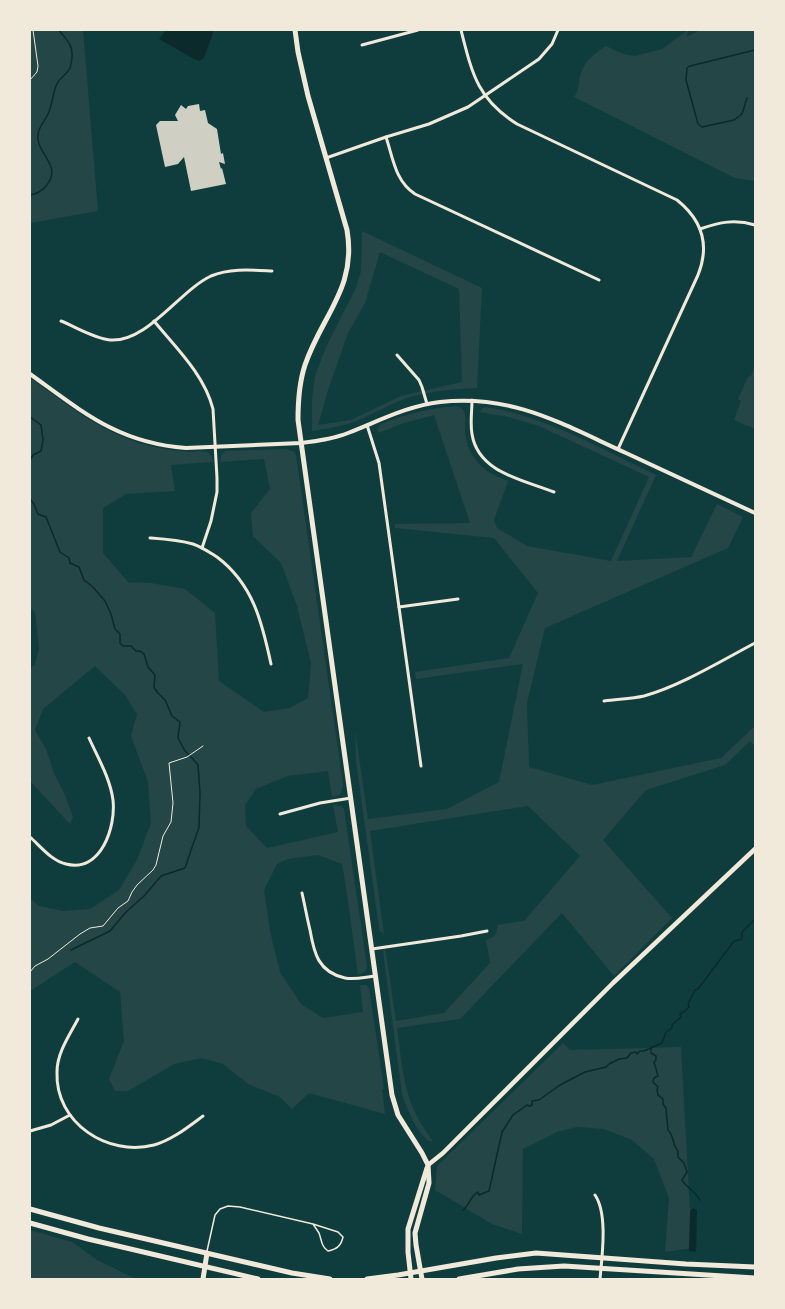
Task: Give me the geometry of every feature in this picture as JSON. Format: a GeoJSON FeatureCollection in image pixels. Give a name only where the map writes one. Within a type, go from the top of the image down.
{"type":"FeatureCollection","features":[{"type":"Feature","properties":{"kind":"main road"},"geometry":{"type":"LineString","coordinates":[[295,30],[303,76],[347,230],[349,242],[348,265],[342,287],[310,353],[301,380],[298,406],[301,443],[394,1104],[403,1124],[428,1165],[429,1183],[415,1232],[422,1279]]}},
{"type":"Feature","properties":{"kind":"main road"},"geometry":{"type":"LineString","coordinates":[[411,1279],[407,1242],[408,1229],[428,1165],[443,1153],[613,983],[755,849]]}},
{"type":"Feature","properties":{"kind":"main road"},"geometry":{"type":"LineString","coordinates":[[30,1209],[99,1228],[292,1273],[330,1279]]}},
{"type":"Feature","properties":{"kind":"main road"},"geometry":{"type":"LineString","coordinates":[[30,1224],[88,1240],[258,1279]]}},
{"type":"Feature","properties":{"kind":"main road"},"geometry":{"type":"LineString","coordinates":[[202,1279],[207,1252]]}},
{"type":"Feature","properties":{"kind":"main road"},"geometry":{"type":"LineString","coordinates":[[367,1279],[411,1273],[518,1254],[536,1253],[686,1264],[755,1267]]}},
{"type":"Feature","properties":{"kind":"main road"},"geometry":{"type":"LineString","coordinates":[[459,1279],[498,1272],[564,1266],[755,1278]]}},
{"type":"Feature","properties":{"kind":"street"},"geometry":{"type":"LineString","coordinates":[[362,45],[418,30]]}},
{"type":"Feature","properties":{"kind":"street"},"geometry":{"type":"LineString","coordinates":[[461,30],[472,70],[478,85],[497,110],[517,124],[677,200],[691,213],[700,229],[704,248],[698,275],[618,449]]}},
{"type":"Feature","properties":{"kind":"street"},"geometry":{"type":"LineString","coordinates":[[326,158],[429,124],[468,108],[539,59],[552,44],[558,30]]}},
{"type":"Feature","properties":{"kind":"street"},"geometry":{"type":"LineString","coordinates":[[386,137],[398,174],[405,186],[415,194],[599,280]]}},
{"type":"Feature","properties":{"kind":"street"},"geometry":{"type":"LineString","coordinates":[[700,229],[726,221],[736,221],[755,225]]}},
{"type":"Feature","properties":{"kind":"street"},"geometry":{"type":"LineString","coordinates":[[61,321],[96,336],[111,340],[119,340],[132,336],[154,321],[197,285],[211,277],[231,271],[272,271]]}},
{"type":"Feature","properties":{"kind":"street"},"geometry":{"type":"LineString","coordinates":[[154,321],[201,379],[206,388],[213,409],[217,492],[211,521],[202,548]]}},
{"type":"Feature","properties":{"kind":"street"},"geometry":{"type":"LineString","coordinates":[[397,355],[419,380],[427,404]]}},
{"type":"Feature","properties":{"kind":"street"},"geometry":{"type":"LineString","coordinates":[[30,374],[93,419],[107,427],[136,439],[168,447],[215,448],[301,443],[334,437],[391,414],[427,404],[472,400],[506,404],[545,416],[755,513]]}},
{"type":"Feature","properties":{"kind":"street"},"geometry":{"type":"LineString","coordinates":[[472,400],[472,435],[477,451],[482,458],[495,469],[554,492]]}},
{"type":"Feature","properties":{"kind":"street"},"geometry":{"type":"LineString","coordinates":[[367,424],[379,463],[422,766]]}},
{"type":"Feature","properties":{"kind":"street"},"geometry":{"type":"LineString","coordinates":[[150,538],[185,542],[202,548],[230,568],[245,586],[256,608],[271,664]]}},
{"type":"Feature","properties":{"kind":"street"},"geometry":{"type":"LineString","coordinates":[[399,607],[458,599]]}},
{"type":"Feature","properties":{"kind":"street"},"geometry":{"type":"LineString","coordinates":[[604,701],[642,696],[668,688],[755,643]]}},
{"type":"Feature","properties":{"kind":"street"},"geometry":{"type":"LineString","coordinates":[[30,837],[51,856],[66,864],[78,864],[92,859],[102,848],[110,831],[113,802],[108,780],[89,738]]}},
{"type":"Feature","properties":{"kind":"street"},"geometry":{"type":"LineString","coordinates":[[280,814],[320,803],[351,798]]}},
{"type":"Feature","properties":{"kind":"street"},"geometry":{"type":"LineString","coordinates":[[302,894],[314,950],[327,970],[335,975],[354,979],[376,976]]}},
{"type":"Feature","properties":{"kind":"street"},"geometry":{"type":"LineString","coordinates":[[372,949],[487,931]]}},
{"type":"Feature","properties":{"kind":"street"},"geometry":{"type":"LineString","coordinates":[[78,1019],[64,1045],[56,1072],[62,1102],[70,1115],[85,1131],[112,1145],[133,1148],[154,1145],[164,1141],[203,1116]]}},
{"type":"Feature","properties":{"kind":"street"},"geometry":{"type":"LineString","coordinates":[[30,1131],[52,1125],[70,1115]]}},
{"type":"Feature","properties":{"kind":"street"},"geometry":{"type":"LineString","coordinates":[[595,1195],[602,1211],[602,1257],[600,1279]]}},
{"type":"Feature","properties":{"kind":"lane"},"geometry":{"type":"LineString","coordinates":[[207,1252],[215,1214],[220,1209],[228,1206],[240,1207],[313,1224],[338,1232],[343,1237],[342,1243],[336,1249],[328,1251],[320,1243],[319,1234],[313,1224]]}},
{"type":"Feature","properties":{"kind":"path"},"geometry":{"type":"LineString","coordinates":[[30,80],[37,72],[38,66],[33,30]]}},
{"type":"Feature","properties":{"kind":"path"},"geometry":{"type":"LineString","coordinates":[[30,972],[83,932],[90,928],[103,926],[118,908],[128,901],[137,885],[153,870],[163,836],[171,822],[173,803],[169,762],[187,757],[203,746]]}},
{"type":"Feature","properties":{"kind":"shaded area"},"geometry":{"type":"Polygon","coordinates":[[[30,30],[83,30],[98,211],[30,223],[30,30]]]}},
{"type":"Feature","properties":{"kind":"shaded area"},"geometry":{"type":"Polygon","coordinates":[[[166,30],[214,30],[204,58],[199,61],[159,39],[166,30]]]}},
{"type":"Feature","properties":{"kind":"shaded area"},"geometry":{"type":"Polygon","coordinates":[[[688,30],[687,37],[700,30],[755,30],[755,181],[735,178],[574,97],[576,95],[580,76],[585,65],[594,54],[606,46],[623,54],[635,56],[662,49],[688,30]]]}},
{"type":"Feature","properties":{"kind":"shaded area"},"geometry":{"type":"Polygon","coordinates":[[[362,231],[482,288],[477,388],[442,391],[407,398],[348,424],[312,431],[312,399],[315,376],[326,347],[356,288],[361,271],[362,231]],[[380,252],[365,303],[348,333],[328,390],[318,425],[351,420],[401,396],[462,382],[459,289],[380,252]]]}},
{"type":"Feature","properties":{"kind":"shaded area"},"geometry":{"type":"Polygon","coordinates":[[[755,365],[755,429],[734,420],[741,401],[738,399],[748,377],[751,376],[755,365]]]}},
{"type":"Feature","properties":{"kind":"shaded area"},"geometry":{"type":"Polygon","coordinates":[[[30,378],[86,418],[116,434],[149,446],[184,452],[205,451],[211,455],[213,462],[171,465],[175,491],[126,494],[103,508],[103,553],[128,582],[151,583],[185,589],[215,613],[219,681],[264,712],[290,708],[308,698],[311,663],[297,606],[281,563],[253,536],[251,513],[270,489],[264,459],[220,462],[221,456],[226,451],[287,449],[294,452],[296,455],[343,784],[341,793],[338,796],[332,797],[328,771],[288,776],[256,789],[245,805],[246,826],[267,848],[338,832],[333,805],[341,806],[344,809],[367,966],[365,971],[358,975],[342,864],[318,855],[288,859],[277,864],[264,890],[270,931],[280,972],[301,1004],[323,1018],[363,1012],[360,985],[366,985],[369,988],[384,1089],[382,1089],[385,1114],[309,1093],[292,1109],[280,1097],[248,1084],[223,1064],[202,1058],[174,1064],[128,1091],[115,1091],[109,1079],[124,1041],[120,992],[75,962],[30,991],[30,898],[39,906],[63,911],[90,909],[119,890],[137,860],[151,823],[148,782],[131,736],[137,714],[125,695],[95,666],[43,709],[35,730],[46,749],[54,773],[65,795],[73,817],[70,824],[30,781],[30,668],[35,665],[39,648],[35,612],[30,608],[30,378]]]}},
{"type":"Feature","properties":{"kind":"shaded area"},"geometry":{"type":"Polygon","coordinates":[[[456,406],[464,411],[466,440],[468,447],[476,461],[488,472],[508,481],[494,520],[497,528],[527,546],[611,561],[649,477],[539,426],[509,417],[479,412],[486,407],[531,418],[552,426],[656,475],[617,561],[691,557],[717,504],[743,517],[728,548],[545,628],[527,703],[529,767],[592,785],[721,758],[755,726],[755,746],[750,741],[725,765],[646,790],[603,840],[672,918],[614,976],[562,913],[460,1019],[397,1028],[403,1074],[410,1101],[423,1127],[433,1141],[428,1140],[418,1130],[406,1106],[402,1094],[383,951],[385,948],[396,1021],[444,1013],[490,963],[486,940],[495,935],[497,925],[524,921],[580,856],[528,806],[370,831],[384,934],[380,931],[356,761],[355,730],[368,819],[447,809],[499,782],[523,664],[416,679],[415,672],[509,658],[538,593],[494,538],[395,528],[395,524],[470,523],[434,415],[404,423],[378,433],[378,428],[381,424],[399,417],[427,410],[456,406]]]}},
{"type":"Feature","properties":{"kind":"shaded area"},"geometry":{"type":"Polygon","coordinates":[[[563,1043],[570,1050],[681,1047],[692,1248],[665,1252],[669,1198],[654,1159],[632,1140],[604,1129],[577,1127],[557,1132],[523,1149],[522,1234],[492,1224],[435,1190],[437,1166],[563,1043]]]}},
{"type":"Feature","properties":{"kind":"shaded area"},"geometry":{"type":"Polygon","coordinates":[[[693,1208],[697,1210],[696,1252],[689,1251],[690,1212],[693,1208]]]}},
{"type":"Feature","properties":{"kind":"shaded area"},"geometry":{"type":"Polygon","coordinates":[[[30,1230],[72,1242],[97,1260],[136,1279],[32,1279],[30,1278],[30,1230]]]}},
{"type":"Feature","properties":{"kind":"building"},"geometry":{"type":"Polygon","coordinates":[[[199,104],[200,111],[205,110],[208,123],[217,129],[221,154],[223,153],[225,164],[219,162],[226,184],[191,191],[184,157],[178,164],[165,167],[156,125],[160,121],[178,121],[175,115],[181,105],[186,109],[188,106],[199,104]]]}},
{"type":"Feature","properties":{"kind":"waterway"},"geometry":{"type":"LineString","coordinates":[[30,195],[42,190],[51,178],[52,171],[50,164],[39,145],[39,130],[50,110],[56,86],[59,80],[69,70],[72,59],[72,50],[67,40],[59,30]]}},
{"type":"Feature","properties":{"kind":"waterway"},"geometry":{"type":"LineString","coordinates":[[747,98],[742,114],[734,120],[702,127],[698,124],[686,80],[687,68],[755,50]]}},
{"type":"Feature","properties":{"kind":"waterway"},"geometry":{"type":"LineString","coordinates":[[30,417],[41,425],[43,440],[41,451],[33,455],[30,460]]}},
{"type":"Feature","properties":{"kind":"waterway"},"geometry":{"type":"LineString","coordinates":[[30,499],[38,514],[46,517],[60,552],[69,558],[70,563],[79,567],[84,580],[93,587],[105,601],[111,614],[115,629],[120,634],[120,643],[123,646],[131,646],[136,651],[140,651],[144,654],[148,667],[155,675],[154,687],[165,700],[172,716],[180,722],[178,738],[185,751],[198,765],[200,793],[199,827],[185,868],[161,876],[110,931],[71,950]]}},
{"type":"Feature","properties":{"kind":"waterway"},"geometry":{"type":"LineString","coordinates":[[463,1210],[475,1194],[478,1192],[479,1195],[489,1191],[502,1132],[513,1115],[527,1105],[532,1105],[532,1101],[539,1100],[560,1085],[585,1072],[606,1067],[619,1059],[627,1058],[631,1053],[636,1052],[637,1054],[640,1051],[644,1051],[662,1043],[666,1032],[672,1028],[672,1025],[681,1017],[680,1014],[689,1007],[688,1004],[695,990],[698,989],[734,941],[742,938],[742,932],[755,919]]}},
{"type":"Feature","properties":{"kind":"waterway"},"geometry":{"type":"LineString","coordinates":[[651,1047],[651,1053],[656,1056],[656,1060],[654,1062],[658,1076],[654,1078],[653,1082],[658,1087],[658,1095],[663,1099],[663,1104],[666,1108],[668,1130],[678,1151],[678,1157],[684,1163],[687,1172],[682,1180],[700,1200]]}}]}
